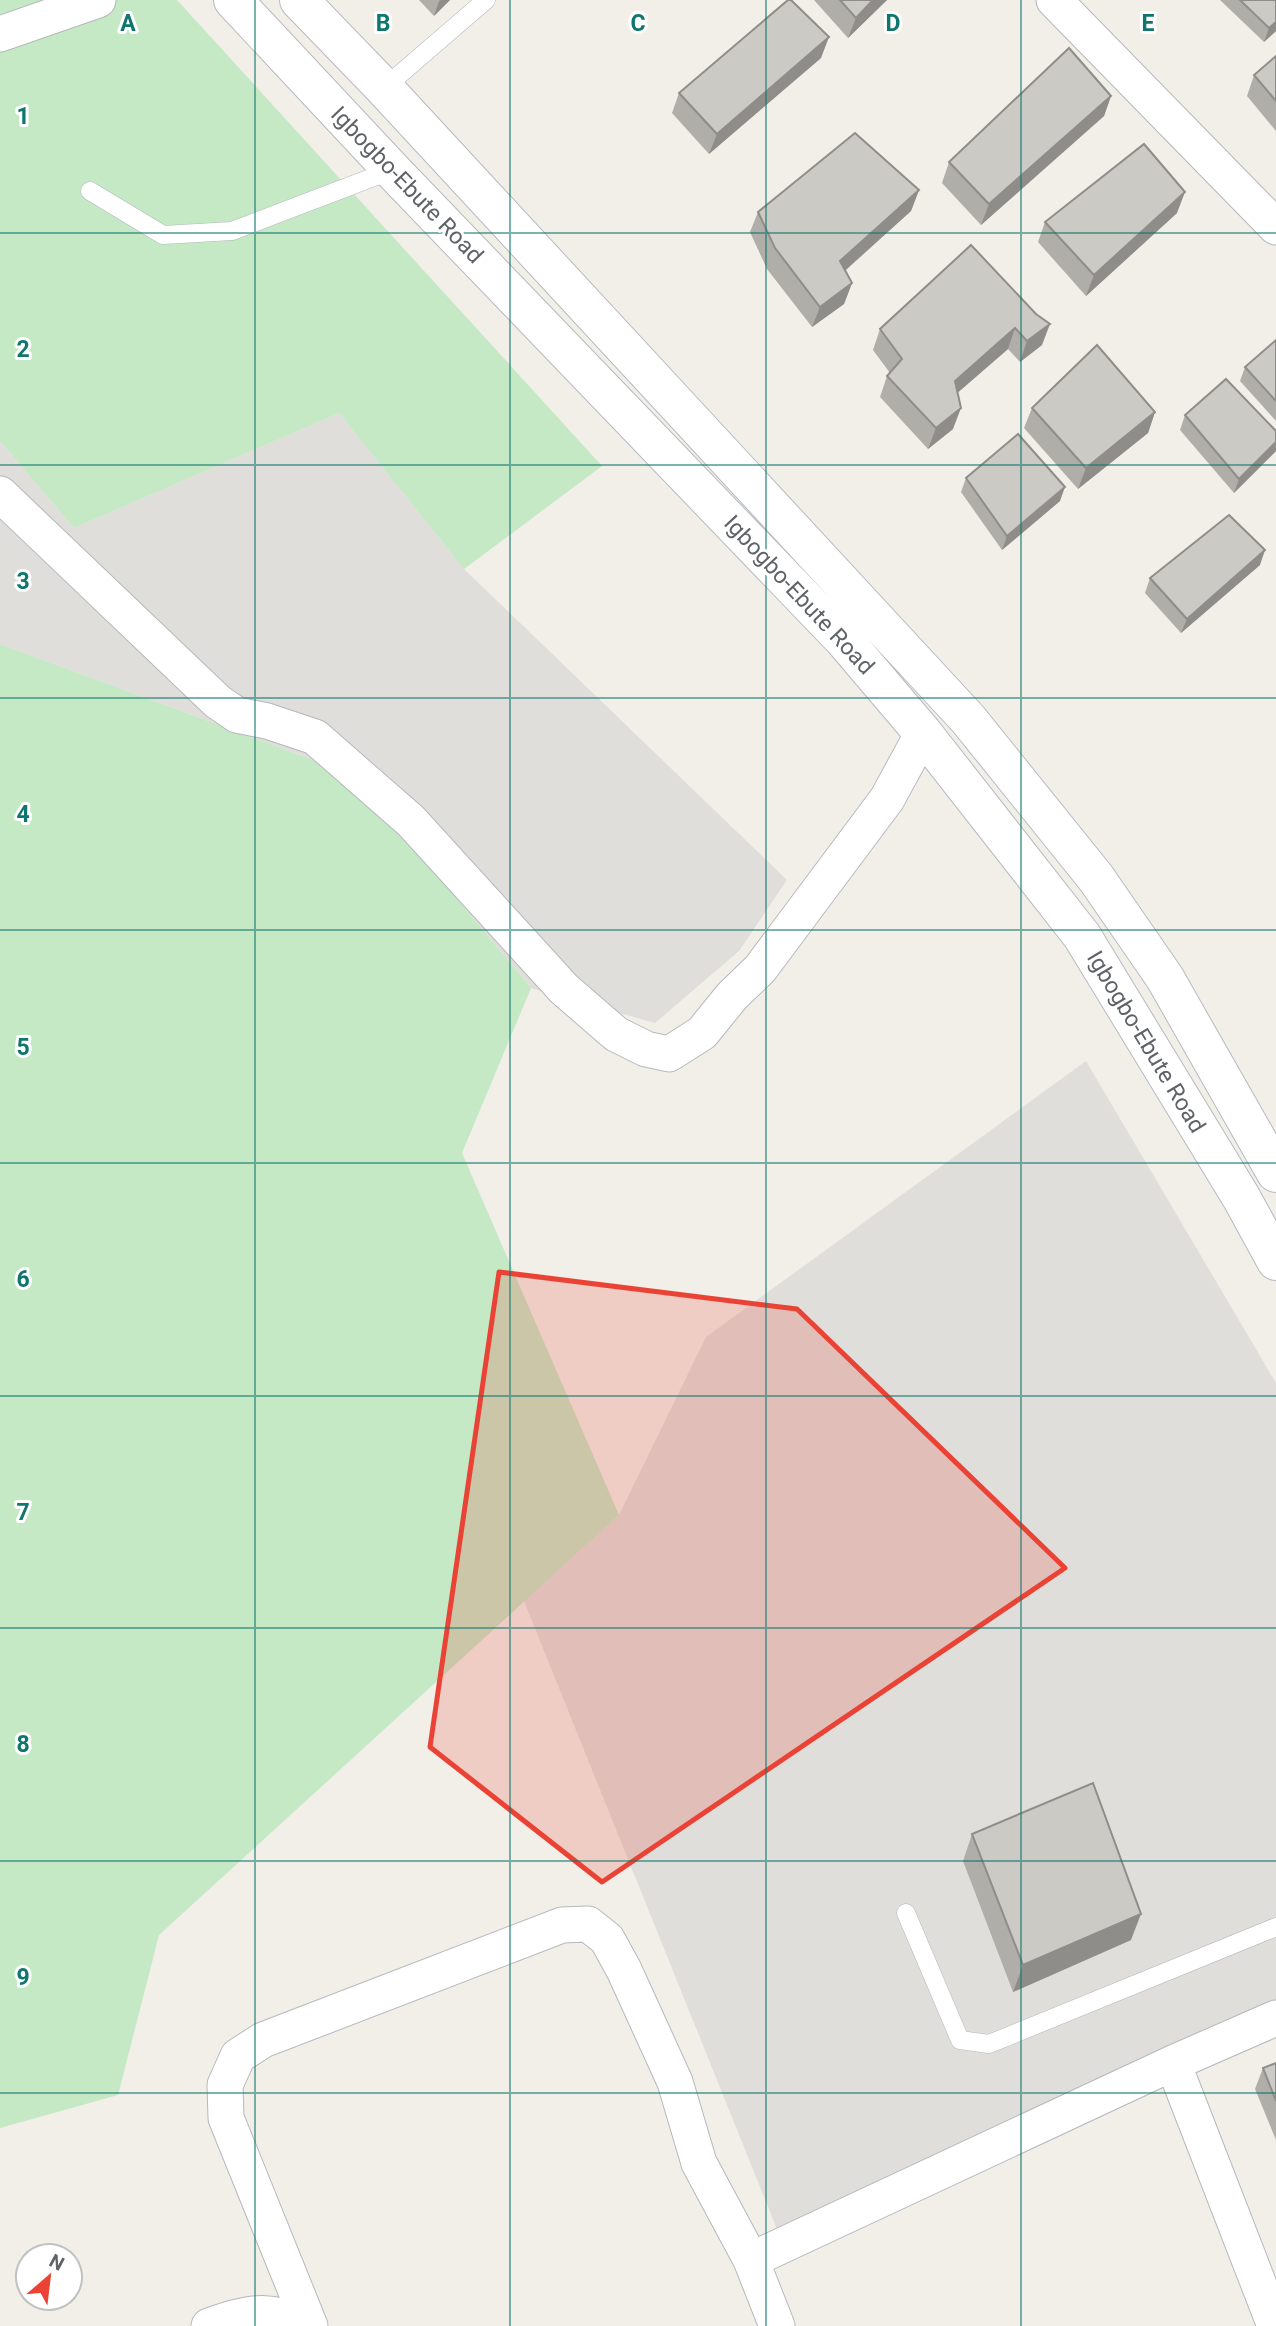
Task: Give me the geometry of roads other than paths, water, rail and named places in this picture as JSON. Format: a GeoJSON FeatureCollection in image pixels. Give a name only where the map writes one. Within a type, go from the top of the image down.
{"type":"FeatureCollection","features":[{"type":"Feature","properties":{"kind":"main road","name":"Igbogbo-Ebute Road"},"geometry":{"type":"LineString","coordinates":[[233,0],[391,170],[844,640],[923,733],[1082,936],[1241,1197],[1276,1261]]}},
{"type":"Feature","properties":{"kind":"main road","name":"Igbogbo-Ebute Road"},"geometry":{"type":"LineString","coordinates":[[299,0],[384,88],[968,719],[1096,878],[1165,978],[1276,1173]]}},
{"type":"Feature","properties":{"kind":"street"},"geometry":{"type":"LineString","coordinates":[[0,34],[98,0]]}},
{"type":"Feature","properties":{"kind":"street"},"geometry":{"type":"LineString","coordinates":[[1054,0],[1276,227]]}},
{"type":"Feature","properties":{"kind":"street"},"geometry":{"type":"LineString","coordinates":[[0,494],[218,702],[237,715],[267,721],[315,737],[411,821],[564,989],[616,1034],[646,1049],[669,1054],[702,1033],[732,996],[760,968],[887,799],[923,733]]}},
{"type":"Feature","properties":{"kind":"street"},"geometry":{"type":"LineString","coordinates":[[308,2326],[226,2118],[225,2085],[238,2056],[263,2040],[562,1925],[588,1924],[607,1939],[675,2082],[699,2164],[751,2260],[777,2326]]}},
{"type":"Feature","properties":{"kind":"street"},"geometry":{"type":"LineString","coordinates":[[751,2260],[1173,2063],[1276,2018]]}},
{"type":"Feature","properties":{"kind":"street"},"geometry":{"type":"LineString","coordinates":[[1173,2063],[1275,2326]]}},
{"type":"Feature","properties":{"kind":"street"},"geometry":{"type":"LineString","coordinates":[[209,2326],[263,2311],[290,2317],[308,2326]]}},
{"type":"Feature","properties":{"kind":"lane"},"geometry":{"type":"LineString","coordinates":[[384,88],[486,0]]}},
{"type":"Feature","properties":{"kind":"lane"},"geometry":{"type":"LineString","coordinates":[[90,191],[163,235],[232,231],[391,170]]}},
{"type":"Feature","properties":{"kind":"lane"},"geometry":{"type":"LineString","coordinates":[[906,1913],[960,2040],[989,2044],[1276,1927]]}}]}
